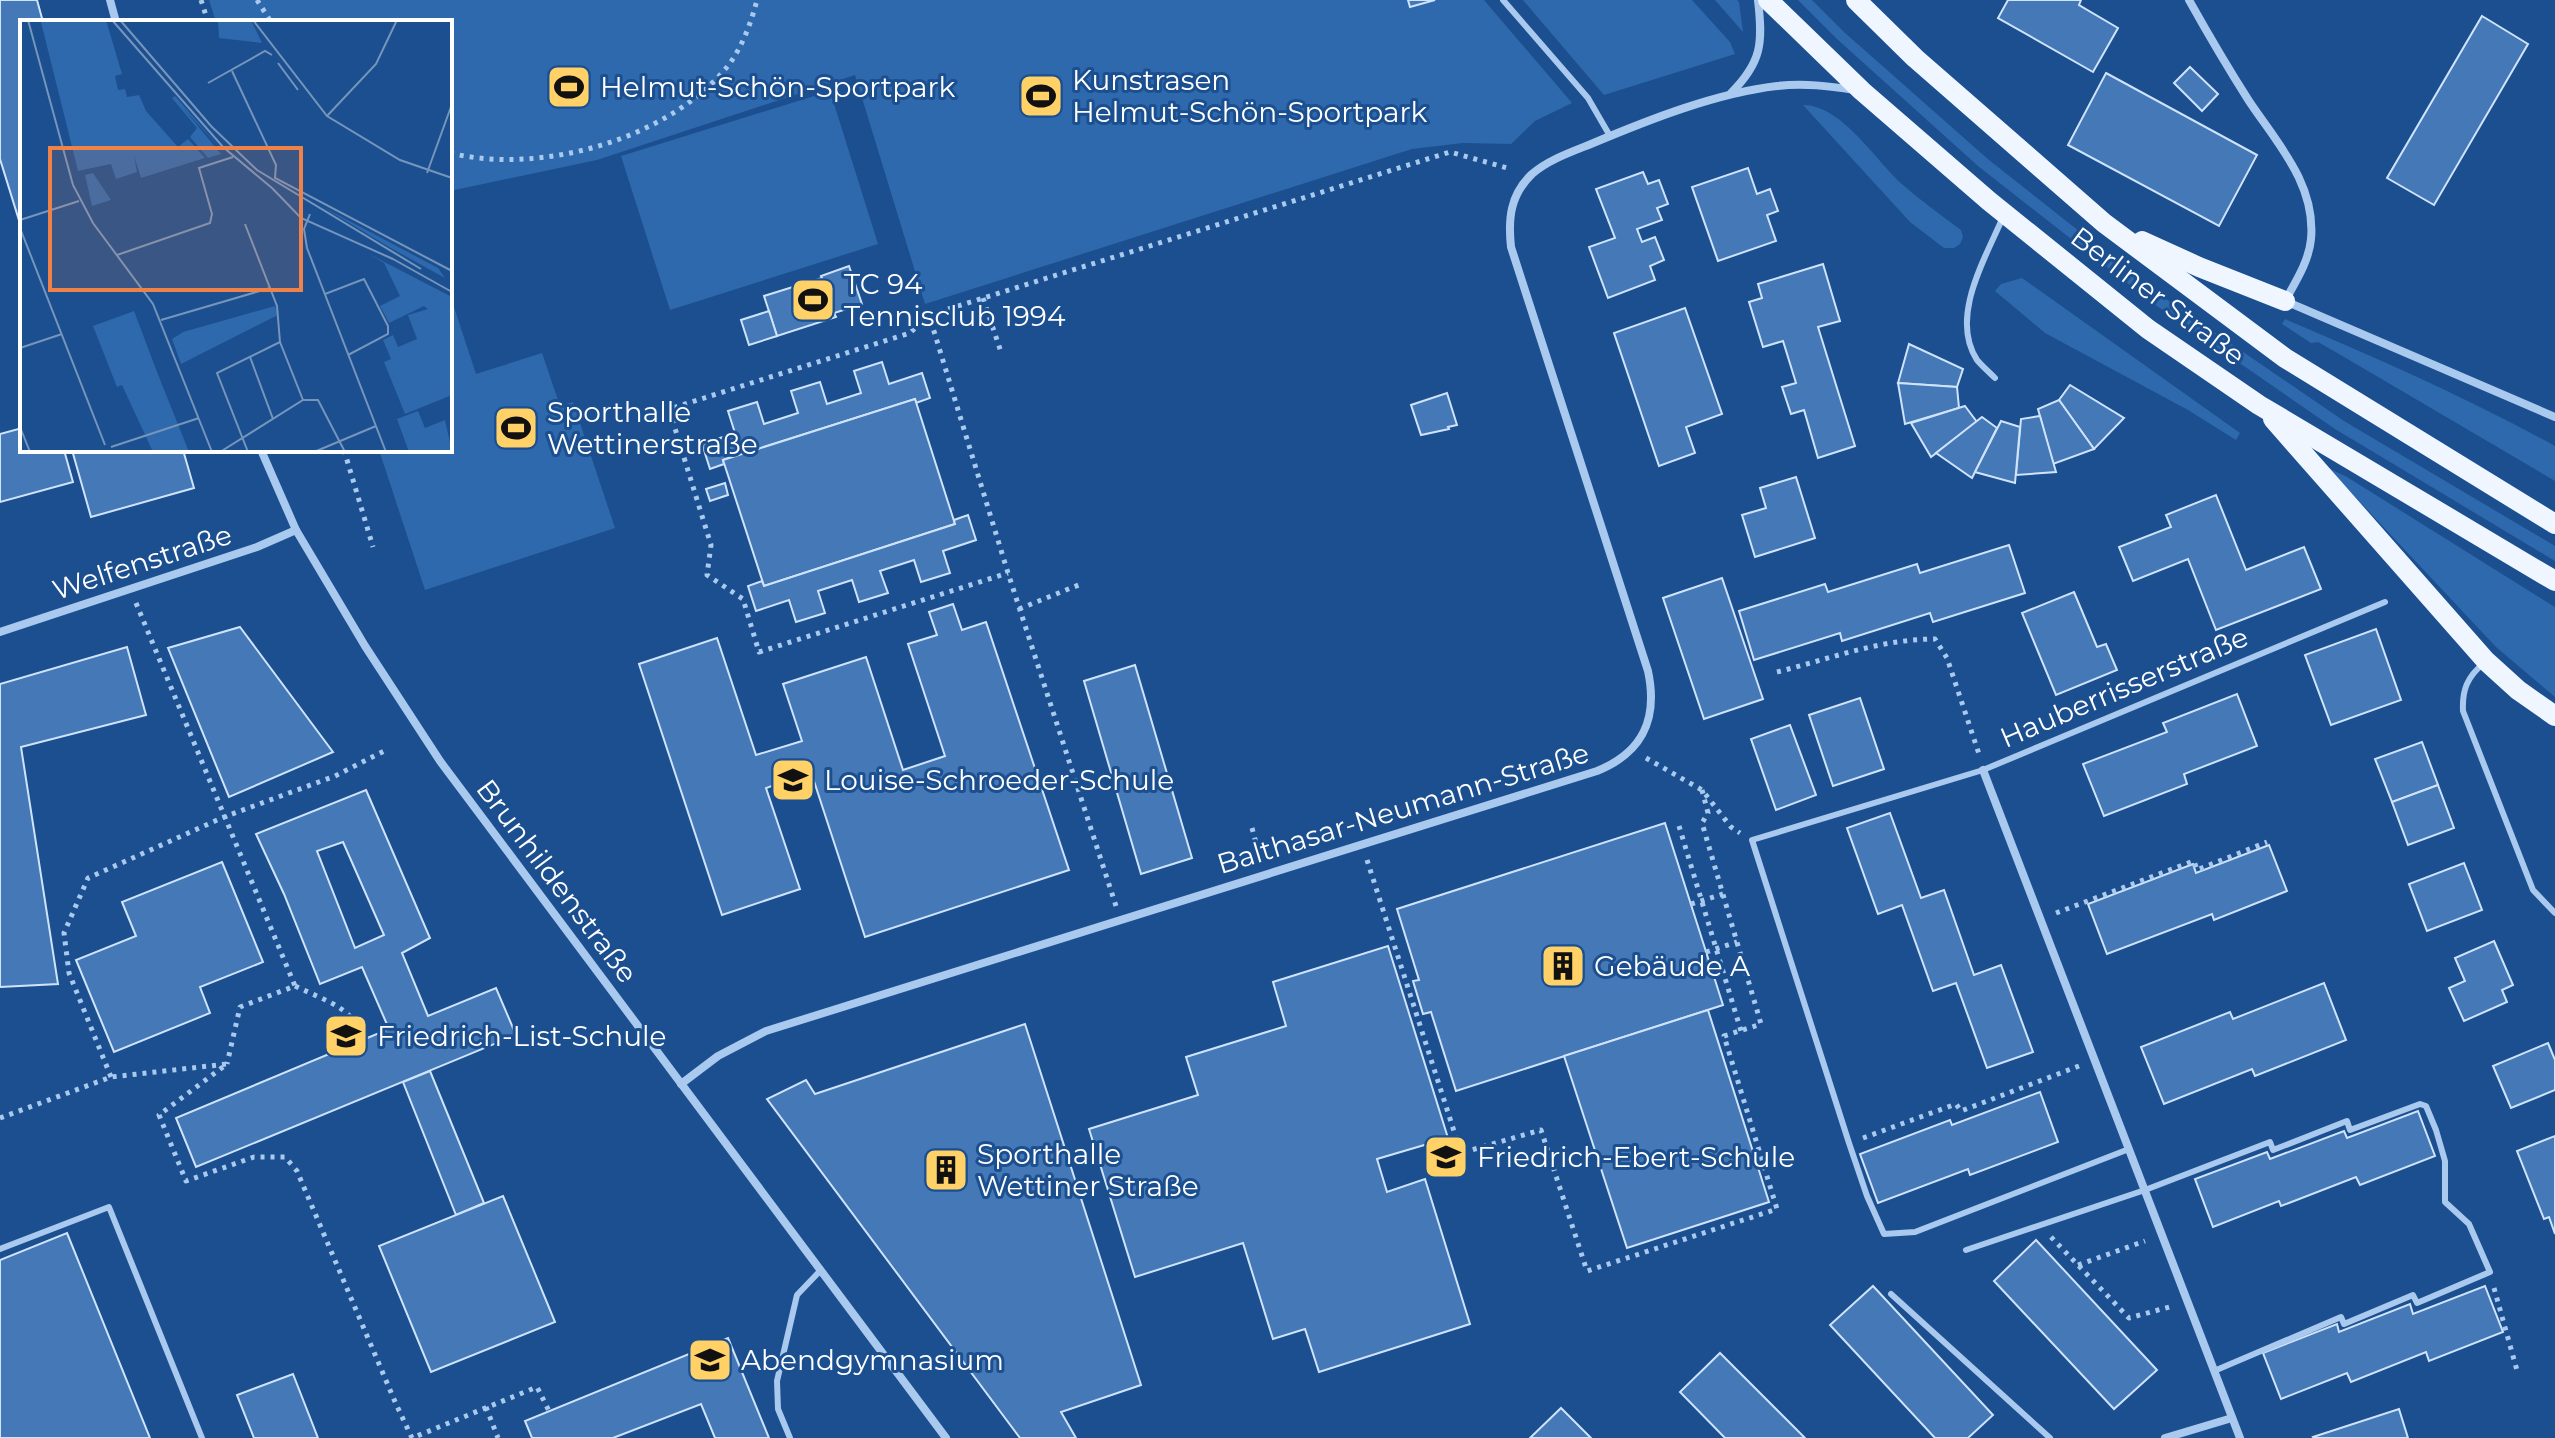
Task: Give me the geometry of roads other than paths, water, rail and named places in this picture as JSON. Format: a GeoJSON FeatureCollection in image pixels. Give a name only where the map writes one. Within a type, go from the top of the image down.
{"type":"FeatureCollection","features":[{"type":"Feature","properties":{"kind":"main road","name":"Berliner Straße"},"geometry":{"type":"LineString","coordinates":[[1768,0],[1862,91],[2004,214],[2148,329],[2259,405],[2555,581]]}},
{"type":"Feature","properties":{"kind":"main road","name":"Berliner Straße"},"geometry":{"type":"LineString","coordinates":[[1856,0],[1915,58],[2104,223],[2285,358],[2555,524]]}},
{"type":"Feature","properties":{"kind":"main road"},"geometry":{"type":"LineString","coordinates":[[2104,223],[2199,267],[2285,301]]}},
{"type":"Feature","properties":{"kind":"main road"},"geometry":{"type":"LineString","coordinates":[[2259,405],[2486,661],[2518,690],[2555,716]]}},
{"type":"Feature","properties":{"kind":"street"},"geometry":{"type":"LineString","coordinates":[[110,0],[115,20]]}},
{"type":"Feature","properties":{"kind":"street"},"geometry":{"type":"LineString","coordinates":[[1731,93],[1755,65],[1760,34],[1758,0]]}},
{"type":"Feature","properties":{"kind":"street"},"geometry":{"type":"LineString","coordinates":[[2189,0],[2248,99],[2298,173],[2309,204],[2311,237],[2307,258],[2285,301],[2555,417]]}},
{"type":"Feature","properties":{"kind":"street","name":"Balthasar-Neumann-Straße"},"geometry":{"type":"LineString","coordinates":[[681,1084],[718,1056],[766,1031],[1597,771],[1621,759],[1641,737],[1652,708],[1648,671],[1511,247],[1508,227],[1512,202],[1532,175],[1558,157],[1731,93],[1804,84],[1862,91]]}},
{"type":"Feature","properties":{"kind":"street","name":"Brunhildenstraße"},"geometry":{"type":"LineString","coordinates":[[262,452],[296,530],[365,646],[440,761],[946,1438]]}},
{"type":"Feature","properties":{"kind":"street","name":"Welfenstraße"},"geometry":{"type":"LineString","coordinates":[[0,632],[257,547],[296,530]]}},
{"type":"Feature","properties":{"kind":"street","name":"Hauberrisserstraße"},"geometry":{"type":"LineString","coordinates":[[1983,770],[2240,1438]]}},
{"type":"Feature","properties":{"kind":"street"},"geometry":{"type":"LineString","coordinates":[[2165,1438],[2232,1418]]}},
{"type":"Feature","properties":{"kind":"lane"},"geometry":{"type":"LineString","coordinates":[[1503,0],[1588,98],[1610,136]]}},
{"type":"Feature","properties":{"kind":"lane"},"geometry":{"type":"LineString","coordinates":[[1995,378],[1976,359],[1967,332],[1968,311],[2004,214]]}},
{"type":"Feature","properties":{"kind":"lane","name":"Hauberrisserstraße"},"geometry":{"type":"LineString","coordinates":[[1983,770],[2385,602]]}},
{"type":"Feature","properties":{"kind":"lane"},"geometry":{"type":"LineString","coordinates":[[2486,661],[2466,683],[2462,697],[2463,711],[2533,890],[2555,913]]}},
{"type":"Feature","properties":{"kind":"lane"},"geometry":{"type":"LineString","coordinates":[[1983,770],[1752,840],[1867,1196],[1884,1234],[1915,1232],[2129,1149]]}},
{"type":"Feature","properties":{"kind":"lane"},"geometry":{"type":"LineString","coordinates":[[1966,1250],[2145,1190],[2270,1142],[2273,1150],[2347,1121],[2350,1130],[2420,1104],[2426,1106],[2445,1161],[2445,1202],[2469,1224],[2490,1272],[2417,1303],[2413,1295],[2344,1324],[2341,1317],[2214,1371]]}},
{"type":"Feature","properties":{"kind":"lane"},"geometry":{"type":"LineString","coordinates":[[0,1249],[109,1207],[202,1438]]}},
{"type":"Feature","properties":{"kind":"lane"},"geometry":{"type":"LineString","coordinates":[[790,1438],[778,1409],[777,1381],[797,1295],[820,1271]]}},
{"type":"Feature","properties":{"kind":"lane"},"geometry":{"type":"LineString","coordinates":[[1891,1294],[2050,1438]]}},
{"type":"Feature","properties":{"kind":"place","name":"Helmut-Schön-Sportpark"},"geometry":{"type":"Point","coordinates":[569,87]}},
{"type":"Feature","properties":{"kind":"place","name":"Kunstrasen Helmut-Schön-Sportpark"},"geometry":{"type":"Point","coordinates":[1041,96]}},
{"type":"Feature","properties":{"kind":"place","name":"TC 94 Tennisclub 1994"},"geometry":{"type":"Point","coordinates":[813,300]}},
{"type":"Feature","properties":{"kind":"place","name":"Sporthalle Wettinerstraße"},"geometry":{"type":"Point","coordinates":[516,428]}},
{"type":"Feature","properties":{"kind":"place","name":"Louise-Schroeder-Schule"},"geometry":{"type":"Point","coordinates":[793,780]}},
{"type":"Feature","properties":{"kind":"place","name":"Gebäude A"},"geometry":{"type":"Point","coordinates":[1563,966]}},
{"type":"Feature","properties":{"kind":"place","name":"Friedrich-List-Schule"},"geometry":{"type":"Point","coordinates":[346,1036]}},
{"type":"Feature","properties":{"kind":"place","name":"Friedrich-Ebert-Schule"},"geometry":{"type":"Point","coordinates":[1446,1157]}},
{"type":"Feature","properties":{"kind":"place","name":"Sporthalle Wettiner Straße"},"geometry":{"type":"Point","coordinates":[946,1170]}},
{"type":"Feature","properties":{"kind":"place","name":"Abendgymnasium"},"geometry":{"type":"Point","coordinates":[710,1360]}}]}
